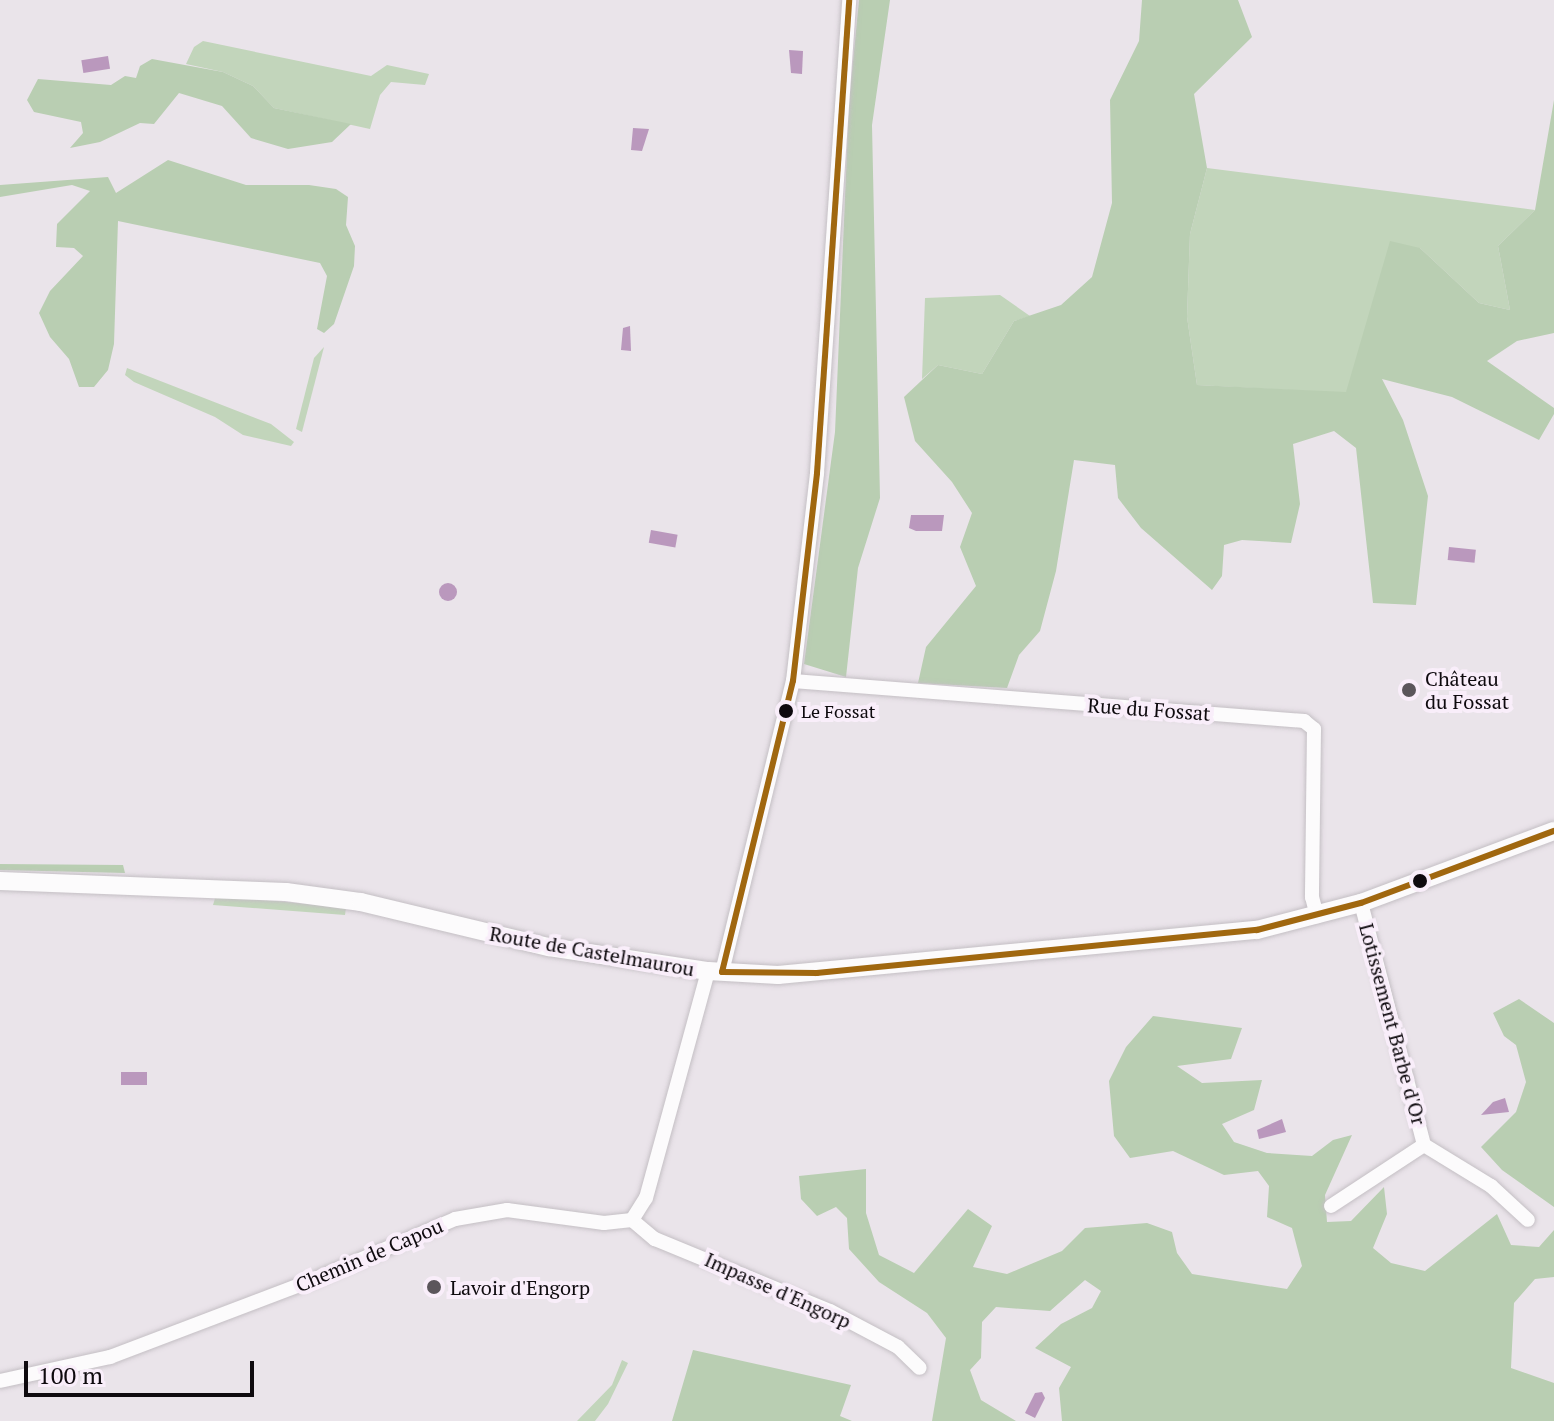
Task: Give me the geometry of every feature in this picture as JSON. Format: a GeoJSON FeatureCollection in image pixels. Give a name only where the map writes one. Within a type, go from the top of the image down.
{"type":"FeatureCollection","features":[{"type":"Feature","properties":{"kind":"street"},"geometry":{"type":"LineString","coordinates":[[632,1220],[646,1198],[715,971],[793,681],[817,473],[849,0]]}},
{"type":"Feature","properties":{"kind":"street","name":"Rue du Fossat"},"geometry":{"type":"LineString","coordinates":[[793,681],[1304,721],[1314,729],[1312,897],[1317,916]]}},
{"type":"Feature","properties":{"kind":"street","name":"Route de Castelmaurou"},"geometry":{"type":"LineString","coordinates":[[0,881],[286,892],[361,902],[549,947],[715,971],[778,975],[981,959],[1257,930],[1361,903],[1554,831]]}},
{"type":"Feature","properties":{"kind":"street","name":"Lotissement Barbe d'Or"},"geometry":{"type":"LineString","coordinates":[[1361,903],[1424,1145],[1491,1186],[1528,1220]]}},
{"type":"Feature","properties":{"kind":"street","name":"Lotissement Barbe d'Or"},"geometry":{"type":"LineString","coordinates":[[1331,1206],[1424,1145]]}},
{"type":"Feature","properties":{"kind":"street","name":"Chemin de Capou"},"geometry":{"type":"LineString","coordinates":[[0,1381],[110,1357],[313,1280],[455,1219],[507,1210],[604,1223],[632,1220]]}},
{"type":"Feature","properties":{"kind":"street","name":"Impasse d'Engorp"},"geometry":{"type":"LineString","coordinates":[[632,1220],[655,1239],[830,1311],[898,1347],[920,1368]]}},
{"type":"Feature","properties":{"kind":"green space"},"geometry":{"type":"Polygon","coordinates":[[[859,0],[890,0],[872,125],[880,498],[858,568],[846,677],[804,664],[835,432],[849,103],[859,0]]]}},
{"type":"Feature","properties":{"kind":"green space"},"geometry":{"type":"Polygon","coordinates":[[[1142,0],[1238,0],[1252,37],[1194,94],[1207,168],[1190,234],[1187,317],[1197,385],[1346,392],[1390,241],[1420,248],[1479,303],[1510,310],[1498,246],[1535,210],[1554,100],[1554,333],[1517,341],[1487,361],[1554,408],[1554,414],[1539,440],[1452,397],[1382,379],[1403,420],[1428,496],[1416,605],[1373,603],[1356,448],[1334,431],[1293,444],[1300,504],[1291,543],[1242,540],[1224,545],[1222,576],[1212,590],[1141,528],[1118,498],[1115,465],[1074,460],[1056,571],[1040,631],[1019,655],[1007,688],[918,683],[926,647],[976,586],[960,547],[972,513],[952,482],[915,441],[904,397],[938,365],[982,374],[1014,321],[1061,305],[1092,277],[1112,203],[1110,100],[1139,41],[1142,0]]]}},
{"type":"Feature","properties":{"kind":"green space"},"geometry":{"type":"Polygon","coordinates":[[[203,41],[371,76],[387,65],[429,74],[425,85],[391,82],[380,95],[370,129],[274,108],[253,86],[223,72],[186,64],[194,47],[203,41]]]}},
{"type":"Feature","properties":{"kind":"green space"},"geometry":{"type":"Polygon","coordinates":[[[152,59],[223,72],[253,86],[274,108],[351,124],[332,142],[288,149],[251,138],[222,106],[179,93],[154,124],[140,123],[100,142],[70,148],[83,133],[81,122],[34,112],[27,100],[38,79],[111,85],[125,76],[136,78],[140,66],[152,59]]]}},
{"type":"Feature","properties":{"kind":"green space"},"geometry":{"type":"Polygon","coordinates":[[[168,160],[246,185],[309,185],[336,189],[348,197],[346,225],[355,246],[354,266],[334,324],[324,333],[317,329],[327,276],[320,263],[118,221],[114,344],[108,370],[94,387],[79,387],[69,359],[50,337],[39,313],[50,291],[83,256],[74,248],[56,247],[57,224],[90,191],[72,185],[0,197],[0,185],[108,177],[116,193],[168,160]]]}},
{"type":"Feature","properties":{"kind":"green space"},"geometry":{"type":"Polygon","coordinates":[[[1207,168],[1535,210],[1498,246],[1510,310],[1479,303],[1420,248],[1346,393],[1197,385],[1187,317],[1190,234],[1207,168]]]}},
{"type":"Feature","properties":{"kind":"green space"},"geometry":{"type":"Polygon","coordinates":[[[1000,295],[1030,316],[1014,321],[982,374],[938,365],[922,379],[925,298],[1000,295]]]}},
{"type":"Feature","properties":{"kind":"green space"},"geometry":{"type":"Polygon","coordinates":[[[324,347],[302,432],[296,429],[314,358],[324,347]]]}},
{"type":"Feature","properties":{"kind":"green space"},"geometry":{"type":"Polygon","coordinates":[[[127,368],[271,424],[294,442],[291,446],[243,435],[215,417],[134,382],[125,375],[127,368]]]}},
{"type":"Feature","properties":{"kind":"green space"},"geometry":{"type":"Polygon","coordinates":[[[0,864],[123,865],[125,873],[0,870],[0,864]]]}},
{"type":"Feature","properties":{"kind":"green space"},"geometry":{"type":"Polygon","coordinates":[[[216,895],[346,908],[345,915],[213,905],[216,895]]]}},
{"type":"Feature","properties":{"kind":"green space"},"geometry":{"type":"Polygon","coordinates":[[[1519,999],[1554,1023],[1554,1207],[1502,1170],[1481,1147],[1516,1112],[1526,1082],[1516,1045],[1504,1036],[1493,1013],[1519,999]]]}},
{"type":"Feature","properties":{"kind":"green space"},"geometry":{"type":"Polygon","coordinates":[[[1153,1016],[1242,1028],[1231,1059],[1177,1066],[1202,1083],[1262,1080],[1254,1110],[1222,1124],[1234,1142],[1267,1153],[1312,1156],[1333,1140],[1352,1135],[1325,1195],[1327,1222],[1351,1221],[1384,1187],[1387,1214],[1373,1248],[1391,1263],[1425,1271],[1497,1214],[1511,1245],[1539,1247],[1554,1230],[1554,1277],[1535,1279],[1514,1303],[1511,1368],[1554,1383],[1554,1421],[1062,1421],[1059,1388],[1071,1367],[1035,1348],[1061,1324],[1092,1308],[1101,1291],[1085,1280],[1050,1311],[996,1307],[982,1322],[981,1358],[970,1370],[981,1400],[1016,1421],[932,1421],[946,1338],[927,1313],[879,1282],[849,1249],[847,1218],[836,1207],[817,1216],[801,1199],[799,1176],[866,1169],[866,1213],[879,1255],[914,1273],[968,1209],[992,1226],[973,1267],[1007,1274],[1062,1251],[1085,1228],[1147,1223],[1172,1232],[1177,1253],[1192,1274],[1287,1289],[1302,1266],[1292,1228],[1267,1217],[1269,1186],[1258,1171],[1224,1175],[1173,1151],[1130,1158],[1114,1136],[1109,1081],[1126,1047],[1153,1016]]]}},
{"type":"Feature","properties":{"kind":"green space"},"geometry":{"type":"Polygon","coordinates":[[[693,1350],[851,1385],[840,1416],[852,1421],[672,1421],[693,1350]]]}},
{"type":"Feature","properties":{"kind":"green space"},"geometry":{"type":"Polygon","coordinates":[[[622,1360],[628,1363],[608,1404],[595,1421],[577,1421],[612,1385],[622,1360]]]}},
{"type":"Feature","properties":{"kind":"shaded area"},"geometry":{"type":"Polygon","coordinates":[[[789,50],[803,51],[802,74],[791,73],[789,50]]]}},
{"type":"Feature","properties":{"kind":"shaded area"},"geometry":{"type":"Polygon","coordinates":[[[108,56],[110,69],[83,73],[81,60],[108,56]]]}},
{"type":"Feature","properties":{"kind":"shaded area"},"geometry":{"type":"Polygon","coordinates":[[[633,128],[649,129],[642,151],[631,150],[633,128]]]}},
{"type":"Feature","properties":{"kind":"shaded area"},"geometry":{"type":"Polygon","coordinates":[[[630,326],[631,351],[621,350],[623,328],[630,326]]]}},
{"type":"Feature","properties":{"kind":"shaded area"},"geometry":{"type":"Polygon","coordinates":[[[911,515],[944,515],[942,531],[909,528],[911,515]]]}},
{"type":"Feature","properties":{"kind":"shaded area"},"geometry":{"type":"Polygon","coordinates":[[[651,530],[678,535],[675,547],[649,543],[651,530]]]}},
{"type":"Feature","properties":{"kind":"shaded area"},"geometry":{"type":"Polygon","coordinates":[[[1449,547],[1476,550],[1474,563],[1448,560],[1449,547]]]}},
{"type":"Feature","properties":{"kind":"shaded area"},"geometry":{"type":"Polygon","coordinates":[[[448,583],[457,592],[448,601],[439,592],[448,583]]]}},
{"type":"Feature","properties":{"kind":"shaded area"},"geometry":{"type":"Polygon","coordinates":[[[121,1072],[147,1072],[147,1085],[121,1085],[121,1072]]]}},
{"type":"Feature","properties":{"kind":"shaded area"},"geometry":{"type":"Polygon","coordinates":[[[1505,1098],[1509,1112],[1481,1115],[1493,1102],[1505,1098]]]}},
{"type":"Feature","properties":{"kind":"shaded area"},"geometry":{"type":"Polygon","coordinates":[[[1282,1119],[1286,1132],[1259,1139],[1257,1130],[1282,1119]]]}},
{"type":"Feature","properties":{"kind":"shaded area"},"geometry":{"type":"Polygon","coordinates":[[[1042,1392],[1045,1398],[1035,1418],[1025,1413],[1035,1393],[1042,1392]]]}},
{"type":"Feature","properties":{"kind":"transit line"},"geometry":{"type":"LineString","coordinates":[[722,972],[793,681],[817,473],[849,0]]}},
{"type":"Feature","properties":{"kind":"transit line"},"geometry":{"type":"LineString","coordinates":[[722,972],[817,973],[1257,930],[1361,903],[1554,831]]}},
{"type":"Feature","properties":{"kind":"place","name":"Château du Fossat"},"geometry":{"type":"Point","coordinates":[1409,690]}},
{"type":"Feature","properties":{"kind":"place","name":"Le Fossat"},"geometry":{"type":"Point","coordinates":[786,711]}},
{"type":"Feature","properties":{"kind":"place","name":"Lavoir d'Engorp"},"geometry":{"type":"Point","coordinates":[434,1287]}}]}
